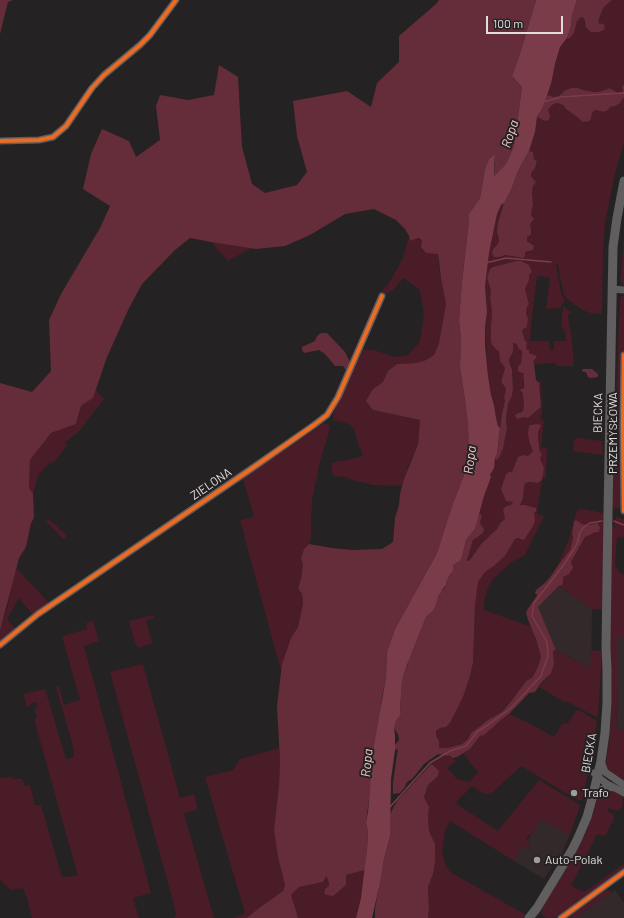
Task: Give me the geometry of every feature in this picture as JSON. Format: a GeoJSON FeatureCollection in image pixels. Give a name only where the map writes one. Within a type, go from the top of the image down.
{"type":"FeatureCollection","features":[{"type":"Feature","properties":{"kind":"main road","name":"BIECKA"},"geometry":{"type":"LineString","coordinates":[[529,918],[544,897],[578,838],[592,799],[600,737],[606,647],[613,247],[624,181]]}},
{"type":"Feature","properties":{"kind":"main road","name":"BIECKA"},"geometry":{"type":"LineString","coordinates":[[567,857],[594,777],[601,761],[607,703],[608,670],[606,647]]}},
{"type":"Feature","properties":{"kind":"street"},"geometry":{"type":"LineString","coordinates":[[0,141],[39,140],[53,137],[66,126],[92,88],[150,35],[176,0]]}},
{"type":"Feature","properties":{"kind":"street"},"geometry":{"type":"LineString","coordinates":[[612,289],[624,290]]}},
{"type":"Feature","properties":{"kind":"street","name":"ZIELONA"},"geometry":{"type":"LineString","coordinates":[[0,645],[38,614],[251,469],[327,415],[338,396],[382,296]]}},
{"type":"Feature","properties":{"kind":"street","name":"PRZEMYSŁOWA"},"geometry":{"type":"LineString","coordinates":[[624,355],[624,511]]}},
{"type":"Feature","properties":{"kind":"street"},"geometry":{"type":"LineString","coordinates":[[601,761],[605,772],[624,786]]}},
{"type":"Feature","properties":{"kind":"street"},"geometry":{"type":"LineString","coordinates":[[594,777],[605,775],[609,776]]}},
{"type":"Feature","properties":{"kind":"street"},"geometry":{"type":"LineString","coordinates":[[594,777],[624,793]]}},
{"type":"Feature","properties":{"kind":"street"},"geometry":{"type":"LineString","coordinates":[[592,799],[602,789],[608,787],[616,788]]}},
{"type":"Feature","properties":{"kind":"street"},"geometry":{"type":"LineString","coordinates":[[562,918],[624,872]]}},
{"type":"Feature","properties":{"kind":"shaded area"},"geometry":{"type":"Polygon","coordinates":[[[0,0],[13,0],[8,2],[0,34],[0,0]]]}},
{"type":"Feature","properties":{"kind":"shaded area"},"geometry":{"type":"Polygon","coordinates":[[[439,0],[536,0],[512,76],[522,87],[514,146],[506,164],[494,176],[495,154],[489,159],[485,169],[480,198],[469,214],[459,321],[461,338],[460,367],[468,425],[468,465],[452,506],[437,553],[395,629],[387,652],[386,677],[382,697],[366,822],[368,833],[365,870],[346,875],[346,885],[333,896],[324,893],[325,889],[329,886],[326,876],[323,882],[299,887],[291,895],[298,918],[245,918],[283,891],[285,885],[278,857],[274,830],[280,761],[277,706],[282,664],[291,638],[298,627],[303,604],[302,594],[298,588],[303,565],[301,558],[304,549],[309,544],[352,550],[382,549],[393,542],[395,518],[399,505],[400,494],[404,479],[418,444],[420,420],[373,410],[366,401],[373,389],[383,382],[388,371],[397,364],[416,363],[426,360],[434,355],[439,343],[446,304],[438,254],[426,253],[421,247],[422,241],[419,238],[410,241],[405,229],[396,220],[374,209],[345,214],[310,235],[285,246],[256,249],[190,238],[175,250],[142,284],[129,308],[107,357],[93,398],[81,406],[76,424],[51,433],[30,460],[29,488],[33,493],[34,518],[31,523],[26,547],[19,558],[0,631],[0,383],[32,392],[51,371],[49,320],[61,294],[100,228],[110,206],[83,189],[91,154],[102,129],[129,141],[136,157],[160,140],[156,106],[160,95],[188,100],[214,95],[219,65],[238,77],[242,147],[252,184],[265,193],[297,185],[307,172],[297,136],[293,101],[347,91],[371,107],[377,83],[399,62],[399,36],[439,0]]]}},
{"type":"Feature","properties":{"kind":"shaded area"},"geometry":{"type":"Polygon","coordinates":[[[577,0],[612,0],[603,8],[599,19],[598,23],[605,26],[604,30],[599,32],[591,32],[586,27],[584,18],[581,17],[577,21],[574,33],[570,38],[567,38],[577,0]]]}},
{"type":"Feature","properties":{"kind":"shaded area"},"geometry":{"type":"Polygon","coordinates":[[[612,0],[624,0],[623,91],[618,93],[610,88],[595,92],[578,88],[564,91],[559,96],[547,96],[560,47],[567,38],[570,38],[577,21],[581,17],[584,18],[584,23],[598,23],[603,8],[612,0]]]}},
{"type":"Feature","properties":{"kind":"shaded area"},"geometry":{"type":"Polygon","coordinates":[[[624,85],[624,98],[620,103],[610,107],[604,112],[595,110],[589,121],[583,122],[563,105],[557,103],[552,105],[548,110],[550,116],[549,120],[545,121],[537,117],[547,96],[549,95],[553,97],[559,96],[564,91],[571,88],[595,92],[610,88],[618,93],[623,91],[622,86],[624,85]]]}},
{"type":"Feature","properties":{"kind":"shaded area"},"geometry":{"type":"Polygon","coordinates":[[[622,98],[624,98],[624,142],[615,174],[605,223],[602,314],[590,313],[583,310],[567,299],[564,295],[558,264],[556,265],[561,293],[565,301],[561,308],[546,309],[550,278],[537,277],[530,341],[549,341],[550,350],[554,350],[554,341],[566,341],[565,332],[561,327],[563,306],[571,312],[568,316],[574,366],[556,366],[555,363],[534,364],[533,362],[537,357],[525,349],[527,342],[525,341],[522,330],[527,327],[528,318],[526,314],[529,303],[525,289],[529,280],[529,275],[516,261],[493,267],[487,278],[491,290],[490,298],[493,346],[499,352],[500,361],[505,368],[501,382],[506,390],[500,428],[498,427],[488,376],[485,327],[487,312],[485,286],[486,272],[497,214],[501,205],[504,203],[498,222],[497,236],[499,240],[498,244],[493,249],[505,255],[522,258],[525,255],[525,252],[531,251],[531,243],[527,241],[527,239],[530,225],[533,222],[534,216],[531,214],[533,204],[532,192],[535,180],[531,176],[531,172],[537,164],[537,161],[534,159],[533,152],[529,151],[535,132],[537,117],[545,121],[550,116],[548,110],[552,105],[557,103],[563,105],[583,122],[591,119],[592,113],[595,110],[604,112],[610,107],[615,106],[622,98]]]}},
{"type":"Feature","properties":{"kind":"shaded area"},"geometry":{"type":"Polygon","coordinates":[[[529,151],[533,152],[534,159],[537,161],[535,168],[531,173],[531,176],[536,182],[533,186],[532,192],[533,204],[531,214],[534,219],[530,225],[531,234],[527,237],[527,241],[534,246],[533,250],[525,252],[525,256],[523,258],[505,255],[494,257],[492,253],[499,240],[497,232],[498,222],[504,203],[511,190],[518,171],[529,151]]]}},
{"type":"Feature","properties":{"kind":"shaded area"},"geometry":{"type":"Polygon","coordinates":[[[624,234],[624,286],[621,282],[621,277],[624,234]]]}},
{"type":"Feature","properties":{"kind":"shaded area"},"geometry":{"type":"Polygon","coordinates":[[[409,236],[410,241],[418,239],[438,254],[438,262],[446,304],[439,343],[434,355],[426,360],[416,363],[397,364],[388,371],[383,382],[373,389],[373,410],[420,420],[418,444],[402,486],[372,485],[357,482],[346,477],[334,476],[332,472],[332,463],[363,456],[355,432],[351,425],[334,420],[333,414],[360,349],[374,350],[394,357],[408,355],[420,342],[424,314],[420,290],[403,278],[393,290],[386,294],[382,290],[388,285],[403,258],[409,236]]]}},
{"type":"Feature","properties":{"kind":"shaded area"},"geometry":{"type":"Polygon","coordinates":[[[211,242],[251,248],[228,261],[211,242]]]}},
{"type":"Feature","properties":{"kind":"shaded area"},"geometry":{"type":"Polygon","coordinates":[[[521,261],[529,265],[532,272],[529,275],[529,280],[525,289],[529,304],[526,314],[528,318],[527,327],[522,330],[525,341],[527,342],[526,349],[529,350],[529,353],[537,357],[533,362],[536,380],[539,383],[541,407],[528,418],[522,417],[518,419],[515,416],[523,411],[523,393],[520,390],[524,388],[524,374],[518,371],[518,366],[521,364],[522,351],[518,348],[517,344],[513,343],[513,352],[509,360],[512,369],[512,396],[508,404],[506,419],[507,428],[503,449],[499,458],[496,460],[495,458],[497,454],[505,401],[504,398],[506,390],[501,382],[505,368],[500,361],[499,352],[491,342],[491,290],[487,278],[490,269],[493,267],[521,261]]]}},
{"type":"Feature","properties":{"kind":"shaded area"},"geometry":{"type":"Polygon","coordinates":[[[624,295],[621,505],[617,509],[612,508],[620,301],[621,297],[624,295]]]}},
{"type":"Feature","properties":{"kind":"shaded area"},"geometry":{"type":"Polygon","coordinates":[[[321,333],[327,333],[345,352],[351,364],[347,372],[343,366],[335,366],[325,354],[319,350],[304,353],[302,350],[302,347],[315,341],[317,336],[321,333]]]}},
{"type":"Feature","properties":{"kind":"shaded area"},"geometry":{"type":"Polygon","coordinates":[[[513,343],[517,344],[518,348],[522,351],[521,364],[518,366],[524,374],[523,411],[516,414],[528,418],[541,407],[538,382],[541,382],[542,406],[541,420],[544,420],[541,447],[547,448],[546,478],[542,478],[544,468],[540,458],[538,439],[538,433],[541,426],[530,444],[533,451],[531,454],[528,456],[523,455],[515,465],[512,472],[506,474],[501,489],[513,501],[511,505],[503,511],[505,518],[504,520],[481,544],[470,560],[465,561],[468,557],[473,540],[484,529],[480,522],[480,514],[478,516],[495,458],[502,453],[503,449],[507,428],[506,419],[508,404],[512,396],[513,388],[512,369],[509,360],[512,356],[513,343]]]}},
{"type":"Feature","properties":{"kind":"shaded area"},"geometry":{"type":"Polygon","coordinates":[[[582,369],[592,369],[598,374],[598,376],[591,378],[588,377],[586,372],[583,372],[582,369]]]}},
{"type":"Feature","properties":{"kind":"shaded area"},"geometry":{"type":"Polygon","coordinates":[[[96,389],[104,399],[77,434],[76,433],[65,443],[67,446],[52,464],[50,462],[38,476],[33,493],[29,488],[30,460],[51,433],[76,424],[81,406],[93,398],[96,389]]]}},
{"type":"Feature","properties":{"kind":"shaded area"},"geometry":{"type":"Polygon","coordinates":[[[324,423],[329,425],[330,429],[320,461],[312,500],[311,538],[309,544],[304,549],[301,558],[303,565],[298,588],[302,594],[303,604],[298,627],[291,638],[281,671],[240,520],[254,517],[243,478],[324,423]]]}},
{"type":"Feature","properties":{"kind":"shaded area"},"geometry":{"type":"Polygon","coordinates":[[[537,424],[541,425],[538,438],[540,452],[542,454],[540,458],[544,468],[542,480],[538,483],[525,483],[523,498],[519,505],[536,508],[534,513],[535,521],[524,540],[517,538],[515,539],[505,556],[485,572],[478,582],[475,606],[473,663],[470,676],[463,697],[450,723],[446,727],[440,728],[436,731],[436,736],[439,741],[439,748],[448,748],[462,744],[468,739],[471,733],[488,720],[502,712],[526,681],[532,678],[541,657],[536,639],[528,620],[526,613],[527,610],[537,595],[535,593],[536,590],[551,576],[570,550],[573,538],[572,533],[574,521],[576,520],[582,524],[590,525],[597,523],[600,527],[599,532],[585,537],[571,562],[573,568],[569,574],[563,577],[563,584],[559,586],[538,607],[556,650],[553,651],[554,664],[551,673],[541,683],[535,692],[529,693],[509,714],[484,735],[480,736],[470,749],[453,758],[449,755],[438,754],[424,764],[412,779],[407,782],[400,793],[393,794],[393,783],[398,749],[395,750],[394,746],[399,740],[398,734],[394,729],[396,721],[401,714],[402,681],[409,660],[426,617],[433,611],[439,594],[446,586],[449,576],[453,571],[453,565],[460,561],[462,557],[466,540],[475,529],[478,516],[480,514],[482,516],[480,522],[484,529],[483,533],[473,540],[466,561],[470,560],[481,544],[504,520],[504,508],[511,505],[513,502],[506,501],[501,489],[506,474],[512,472],[518,457],[523,455],[528,456],[533,451],[528,434],[529,426],[537,424]]]}},
{"type":"Feature","properties":{"kind":"shaded area"},"geometry":{"type":"Polygon","coordinates":[[[577,438],[602,441],[603,455],[573,451],[574,440],[577,438]]]}},
{"type":"Feature","properties":{"kind":"shaded area"},"geometry":{"type":"Polygon","coordinates":[[[542,480],[537,514],[544,516],[525,555],[512,562],[494,578],[488,587],[484,602],[484,610],[532,627],[541,657],[538,667],[532,679],[526,681],[502,712],[488,720],[471,733],[468,739],[462,744],[438,749],[436,731],[440,728],[446,727],[450,723],[463,697],[470,676],[473,663],[475,606],[478,582],[485,572],[505,556],[515,539],[517,538],[520,540],[534,513],[535,508],[526,505],[518,505],[521,503],[523,498],[525,483],[538,483],[542,480]]]}},
{"type":"Feature","properties":{"kind":"shaded area"},"geometry":{"type":"Polygon","coordinates":[[[584,509],[603,513],[604,515],[603,610],[592,609],[559,586],[563,584],[563,577],[585,537],[599,532],[590,525],[582,524],[576,520],[574,521],[576,513],[579,510],[584,509]]]}},
{"type":"Feature","properties":{"kind":"shaded area"},"geometry":{"type":"Polygon","coordinates":[[[616,517],[624,519],[624,537],[617,538],[615,565],[619,572],[624,575],[624,637],[618,637],[616,728],[624,731],[624,782],[609,771],[606,765],[611,718],[612,685],[610,648],[612,527],[615,527],[614,520],[616,520],[616,517]]]}},
{"type":"Feature","properties":{"kind":"shaded area"},"geometry":{"type":"Polygon","coordinates":[[[49,519],[67,536],[64,540],[46,521],[49,519]]]}},
{"type":"Feature","properties":{"kind":"shaded area"},"geometry":{"type":"Polygon","coordinates":[[[574,521],[570,550],[557,567],[569,539],[574,521]]]}},
{"type":"Feature","properties":{"kind":"shaded area"},"geometry":{"type":"Polygon","coordinates":[[[16,568],[51,605],[34,616],[19,598],[7,619],[16,630],[0,642],[0,631],[8,605],[16,568]]]}},
{"type":"Feature","properties":{"kind":"shaded area"},"geometry":{"type":"Polygon","coordinates":[[[559,586],[592,609],[591,668],[556,650],[538,607],[559,586]]]}},
{"type":"Feature","properties":{"kind":"shaded area"},"geometry":{"type":"Polygon","coordinates":[[[153,615],[154,618],[146,621],[152,643],[139,648],[135,643],[129,621],[153,615]]]}},
{"type":"Feature","properties":{"kind":"shaded area"},"geometry":{"type":"Polygon","coordinates":[[[93,621],[99,641],[84,646],[151,893],[133,898],[139,918],[32,918],[23,888],[11,890],[0,880],[0,778],[12,777],[13,779],[22,779],[25,786],[30,785],[35,805],[41,805],[62,877],[78,876],[34,719],[37,718],[35,708],[38,706],[36,702],[27,707],[23,694],[45,689],[66,759],[74,757],[71,739],[56,687],[59,686],[64,705],[80,700],[62,636],[87,629],[86,623],[93,621]]]}},
{"type":"Feature","properties":{"kind":"shaded area"},"geometry":{"type":"Polygon","coordinates":[[[618,637],[624,637],[624,731],[616,728],[618,637]]]}},
{"type":"Feature","properties":{"kind":"shaded area"},"geometry":{"type":"Polygon","coordinates":[[[556,650],[590,668],[591,650],[602,652],[598,716],[596,717],[566,701],[564,702],[539,687],[547,678],[554,664],[553,651],[556,650]]]}},
{"type":"Feature","properties":{"kind":"shaded area"},"geometry":{"type":"Polygon","coordinates":[[[143,664],[180,798],[194,794],[198,809],[184,814],[214,918],[174,918],[176,915],[174,905],[110,672],[143,664]]]}},
{"type":"Feature","properties":{"kind":"shaded area"},"geometry":{"type":"Polygon","coordinates":[[[577,710],[597,721],[590,765],[582,800],[579,800],[564,792],[521,766],[493,792],[484,794],[472,786],[456,802],[458,805],[498,831],[539,780],[580,805],[570,835],[541,819],[531,835],[528,835],[527,839],[530,849],[522,845],[514,861],[450,821],[445,831],[442,852],[445,864],[450,872],[526,915],[523,918],[428,918],[428,887],[433,874],[435,862],[435,844],[429,831],[429,807],[424,797],[428,785],[438,771],[431,764],[445,755],[449,755],[456,761],[447,768],[457,779],[469,782],[478,772],[463,754],[470,749],[480,736],[509,714],[554,737],[563,723],[567,724],[577,710]]]}},
{"type":"Feature","properties":{"kind":"shaded area"},"geometry":{"type":"Polygon","coordinates":[[[279,748],[279,785],[274,830],[278,857],[285,885],[283,891],[248,917],[234,918],[245,913],[205,777],[233,770],[240,759],[279,748]]]}},
{"type":"Feature","properties":{"kind":"shaded area"},"geometry":{"type":"Polygon","coordinates":[[[431,764],[439,771],[438,776],[428,785],[424,797],[429,807],[429,831],[435,844],[435,862],[433,874],[428,887],[428,918],[375,918],[375,909],[384,859],[390,836],[390,814],[397,801],[431,764]]]}},
{"type":"Feature","properties":{"kind":"shaded area"},"geometry":{"type":"Polygon","coordinates":[[[612,790],[622,796],[622,807],[616,811],[609,808],[607,811],[613,814],[614,819],[606,834],[603,836],[597,834],[571,886],[584,892],[624,864],[624,869],[559,917],[545,917],[541,913],[545,902],[584,837],[598,797],[603,792],[612,790]]]}},
{"type":"Feature","properties":{"kind":"shaded area"},"geometry":{"type":"Polygon","coordinates":[[[541,819],[570,835],[560,858],[558,857],[544,879],[514,861],[522,845],[530,849],[528,840],[541,819]]]}},
{"type":"Feature","properties":{"kind":"shaded area"},"geometry":{"type":"Polygon","coordinates":[[[365,870],[361,898],[356,918],[298,918],[291,895],[299,887],[323,882],[326,875],[329,886],[341,889],[346,885],[346,875],[365,870]]]}},
{"type":"Feature","properties":{"kind":"shaded area"},"geometry":{"type":"Polygon","coordinates":[[[605,890],[610,891],[611,893],[575,918],[566,918],[605,890]]]}},
{"type":"Feature","properties":{"kind":"shaded area"},"geometry":{"type":"Polygon","coordinates":[[[615,890],[624,903],[624,918],[575,918],[615,890]]]}},
{"type":"Feature","properties":{"kind":"water","name":"Ropa"},"geometry":{"type":"Polygon","coordinates":[[[536,0],[577,0],[567,38],[560,47],[551,84],[543,107],[537,117],[535,132],[529,151],[518,171],[511,190],[497,214],[489,253],[485,286],[487,312],[485,345],[491,395],[498,426],[500,428],[497,454],[475,529],[466,540],[460,561],[453,565],[453,571],[449,576],[446,585],[439,594],[433,611],[426,617],[402,681],[401,714],[396,721],[394,729],[395,750],[391,779],[390,836],[372,918],[356,918],[361,898],[367,849],[368,833],[366,822],[373,752],[386,677],[387,652],[395,629],[437,553],[452,506],[468,465],[468,425],[460,367],[461,338],[459,321],[469,214],[480,198],[485,169],[489,159],[495,154],[494,176],[506,164],[514,146],[522,87],[512,76],[536,0]]]}},
{"type":"Feature","properties":{"kind":"waterway"},"geometry":{"type":"LineString","coordinates":[[543,102],[561,97],[624,93]]}},
{"type":"Feature","properties":{"kind":"waterway"},"geometry":{"type":"LineString","coordinates":[[486,262],[506,258],[551,262]]}},
{"type":"Feature","properties":{"kind":"waterway"},"geometry":{"type":"LineString","coordinates":[[389,808],[430,763],[450,751],[466,746],[478,731],[512,707],[541,676],[548,656],[547,642],[532,616],[534,603],[565,563],[577,544],[580,532],[584,527],[590,523],[602,521]]}},
{"type":"Feature","properties":{"kind":"waterway"},"geometry":{"type":"LineString","coordinates":[[614,521],[624,525]]}},
{"type":"Feature","properties":{"kind":"cycle path"},"geometry":{"type":"LineString","coordinates":[[0,141],[39,140],[53,137],[66,126],[92,88],[104,75],[150,35],[176,0]]}},
{"type":"Feature","properties":{"kind":"cycle path"},"geometry":{"type":"LineString","coordinates":[[0,645],[38,614],[251,469],[327,415],[338,397],[382,296]]}},
{"type":"Feature","properties":{"kind":"cycle path"},"geometry":{"type":"LineString","coordinates":[[624,355],[624,511]]}},
{"type":"Feature","properties":{"kind":"cycle path"},"geometry":{"type":"LineString","coordinates":[[561,918],[624,872]]}},
{"type":"Feature","properties":{"kind":"place","name":"Trafo"},"geometry":{"type":"Point","coordinates":[574,793]}},
{"type":"Feature","properties":{"kind":"place","name":"Auto-Polak"},"geometry":{"type":"Point","coordinates":[537,860]}}]}
